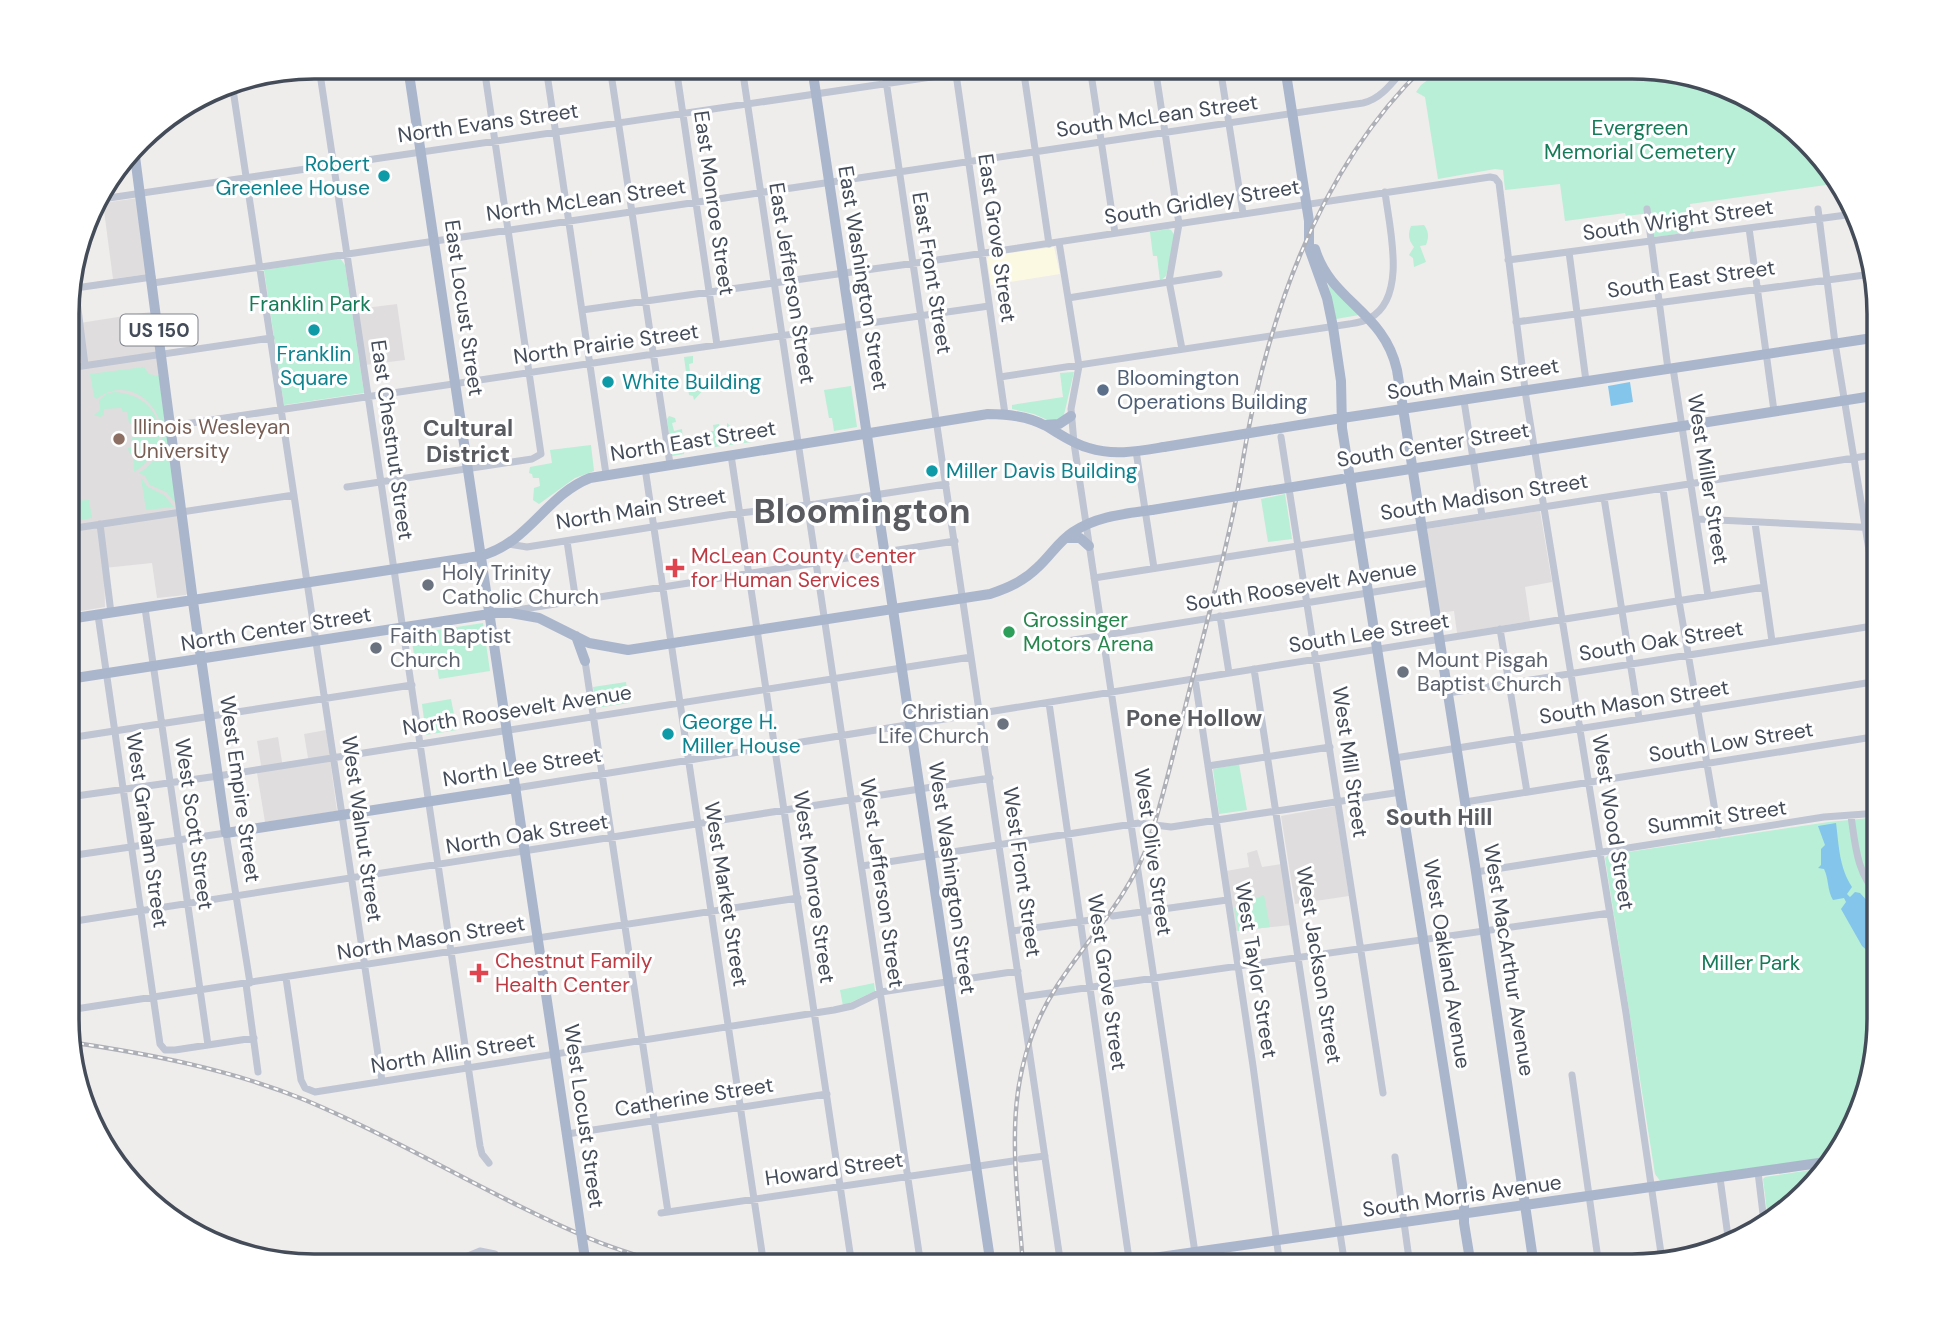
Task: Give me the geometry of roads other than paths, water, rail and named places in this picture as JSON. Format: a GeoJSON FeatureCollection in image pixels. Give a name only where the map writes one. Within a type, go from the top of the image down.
{"type":"FeatureCollection","features":[{"type":"Feature","properties":{"kind":"main road","name":"East Locust Street"},"geometry":{"type":"LineString","coordinates":[[410,79],[480,556]]}},
{"type":"Feature","properties":{"kind":"main road","name":"East Washington Street"},"geometry":{"type":"LineString","coordinates":[[814,79],[876,495]]}},
{"type":"Feature","properties":{"kind":"main road"},"geometry":{"type":"LineString","coordinates":[[1287,79],[1309,221]]}},
{"type":"Feature","properties":{"kind":"main road","name":"US 150"},"geometry":{"type":"LineString","coordinates":[[136,161],[193,600]]}},
{"type":"Feature","properties":{"kind":"main road","name":"West MacArthur Avenue"},"geometry":{"type":"LineString","coordinates":[[1309,221],[1316,251],[1325,270],[1339,290],[1370,318],[1387,341],[1393,355],[1457,747],[1532,1254]]}},
{"type":"Feature","properties":{"kind":"main road","name":"West Oakland Avenue"},"geometry":{"type":"LineString","coordinates":[[1309,221],[1308,242],[1311,257],[1325,292],[1334,327],[1341,381],[1339,419],[1346,479],[1360,535],[1401,792],[1470,1254]]}},
{"type":"Feature","properties":{"kind":"main road","name":"South Main Street"},"geometry":{"type":"LineString","coordinates":[[1074,443],[1101,451],[1136,451],[1867,339]]}},
{"type":"Feature","properties":{"kind":"main road","name":"South Center Street"},"geometry":{"type":"LineString","coordinates":[[963,598],[990,594],[1016,583],[1037,568],[1065,538],[1086,524],[1108,517],[1867,397]]}},
{"type":"Feature","properties":{"kind":"main road"},"geometry":{"type":"LineString","coordinates":[[937,422],[1005,414],[1027,418],[1044,425],[1074,443]]}},
{"type":"Feature","properties":{"kind":"main road"},"geometry":{"type":"LineString","coordinates":[[1044,425],[1059,424],[1071,416]]}},
{"type":"Feature","properties":{"kind":"main road","name":"North East Street"},"geometry":{"type":"LineString","coordinates":[[480,556],[507,545],[565,491],[586,480],[606,474],[937,422]]}},
{"type":"Feature","properties":{"kind":"main road","name":"West Washington Street"},"geometry":{"type":"LineString","coordinates":[[876,495],[989,1254]]}},
{"type":"Feature","properties":{"kind":"main road"},"geometry":{"type":"LineString","coordinates":[[477,536],[488,544],[507,545]]}},
{"type":"Feature","properties":{"kind":"main road"},"geometry":{"type":"LineString","coordinates":[[1065,538],[1080,538],[1089,546]]}},
{"type":"Feature","properties":{"kind":"main road"},"geometry":{"type":"LineString","coordinates":[[79,618],[480,556]]}},
{"type":"Feature","properties":{"kind":"main road","name":"West Locust Street"},"geometry":{"type":"LineString","coordinates":[[480,556],[584,1254]]}},
{"type":"Feature","properties":{"kind":"main road","name":"North Center Street"},"geometry":{"type":"LineString","coordinates":[[79,678],[489,614],[512,613],[546,620],[603,647],[628,650],[963,598]]}},
{"type":"Feature","properties":{"kind":"main road","name":"West Empire Street"},"geometry":{"type":"LineString","coordinates":[[193,600],[226,833]]}},
{"type":"Feature","properties":{"kind":"main road"},"geometry":{"type":"LineString","coordinates":[[493,637],[497,623],[512,613]]}},
{"type":"Feature","properties":{"kind":"main road"},"geometry":{"type":"LineString","coordinates":[[576,636],[585,661]]}},
{"type":"Feature","properties":{"kind":"main road"},"geometry":{"type":"LineString","coordinates":[[585,661],[590,653],[603,647]]}},
{"type":"Feature","properties":{"kind":"main road","name":"North Lee Street"},"geometry":{"type":"LineString","coordinates":[[226,833],[516,788]]}},
{"type":"Feature","properties":{"kind":"main road","name":"South Morris Avenue"},"geometry":{"type":"LineString","coordinates":[[1184,1254],[1817,1163]]}},
{"type":"Feature","properties":{"kind":"street","name":"East Chestnut Street"},"geometry":{"type":"LineString","coordinates":[[321,79],[468,1068],[481,1147],[489,1163]]}},
{"type":"Feature","properties":{"kind":"street"},"geometry":{"type":"LineString","coordinates":[[346,487],[539,457],[541,448],[486,79]]}},
{"type":"Feature","properties":{"kind":"street"},"geometry":{"type":"LineString","coordinates":[[548,79],[606,474]]}},
{"type":"Feature","properties":{"kind":"street"},"geometry":{"type":"LineString","coordinates":[[612,79],[670,464]]}},
{"type":"Feature","properties":{"kind":"street","name":"East Monroe Street"},"geometry":{"type":"LineString","coordinates":[[678,79],[717,345]]}},
{"type":"Feature","properties":{"kind":"street","name":"East Jefferson Street"},"geometry":{"type":"LineString","coordinates":[[744,79],[808,505]]}},
{"type":"Feature","properties":{"kind":"street","name":"East Front Street"},"geometry":{"type":"LineString","coordinates":[[886,79],[946,484]]}},
{"type":"Feature","properties":{"kind":"street","name":"North Evans Street"},"geometry":{"type":"LineString","coordinates":[[109,198],[908,79]]}},
{"type":"Feature","properties":{"kind":"street","name":"East Grove Street"},"geometry":{"type":"LineString","coordinates":[[956,79],[1005,414]]}},
{"type":"Feature","properties":{"kind":"street"},"geometry":{"type":"LineString","coordinates":[[1025,79],[1049,243]]}},
{"type":"Feature","properties":{"kind":"street"},"geometry":{"type":"LineString","coordinates":[[1092,79],[1115,233]]}},
{"type":"Feature","properties":{"kind":"street"},"geometry":{"type":"LineString","coordinates":[[1157,79],[1179,224],[1170,281],[1182,349]]}},
{"type":"Feature","properties":{"kind":"street"},"geometry":{"type":"LineString","coordinates":[[1222,79],[1242,213]]}},
{"type":"Feature","properties":{"kind":"street","name":"South McLean Street"},"geometry":{"type":"LineString","coordinates":[[900,172],[1370,101],[1395,79]]}},
{"type":"Feature","properties":{"kind":"street","name":"West Walnut Street"},"geometry":{"type":"LineString","coordinates":[[234,93],[382,1082]]}},
{"type":"Feature","properties":{"kind":"street","name":"North McLean Street"},"geometry":{"type":"LineString","coordinates":[[81,287],[260,267],[900,172]]}},
{"type":"Feature","properties":{"kind":"street","name":"South Gridley Street"},"geometry":{"type":"LineString","coordinates":[[582,310],[1496,178]]}},
{"type":"Feature","properties":{"kind":"street","name":"West Wood Street"},"geometry":{"type":"LineString","coordinates":[[1496,178],[1499,183],[1525,391],[1610,913],[1661,1252]]}},
{"type":"Feature","properties":{"kind":"street"},"geometry":{"type":"LineString","coordinates":[[1000,377],[1334,327],[1370,318],[1387,299],[1393,279],[1385,192]]}},
{"type":"Feature","properties":{"kind":"street","name":"West Miller Street"},"geometry":{"type":"LineString","coordinates":[[1647,209],[1659,303],[1683,425],[1708,596]]}},
{"type":"Feature","properties":{"kind":"street"},"geometry":{"type":"LineString","coordinates":[[1697,519],[1867,527],[1835,343],[1818,209]]}},
{"type":"Feature","properties":{"kind":"street","name":"South Wright Street"},"geometry":{"type":"LineString","coordinates":[[1508,260],[1845,215]]}},
{"type":"Feature","properties":{"kind":"street"},"geometry":{"type":"LineString","coordinates":[[1749,228],[1774,411]]}},
{"type":"Feature","properties":{"kind":"street","name":"West Olive Street"},"geometry":{"type":"LineString","coordinates":[[1059,242],[1079,366],[1071,416],[1074,443],[1195,1252]]}},
{"type":"Feature","properties":{"kind":"street"},"geometry":{"type":"LineString","coordinates":[[1569,252],[1586,381]]}},
{"type":"Feature","properties":{"kind":"street"},"geometry":{"type":"LineString","coordinates":[[1068,298],[1219,274]]}},
{"type":"Feature","properties":{"kind":"street","name":"South East Street"},"geometry":{"type":"LineString","coordinates":[[1516,323],[1864,275]]}},
{"type":"Feature","properties":{"kind":"street","name":"North Prairie Street"},"geometry":{"type":"LineString","coordinates":[[172,426],[989,306]]}},
{"type":"Feature","properties":{"kind":"street"},"geometry":{"type":"LineString","coordinates":[[79,329],[85,365]]}},
{"type":"Feature","properties":{"kind":"street"},"geometry":{"type":"LineString","coordinates":[[79,366],[271,338]]}},
{"type":"Feature","properties":{"kind":"street"},"geometry":{"type":"LineString","coordinates":[[1464,401],[1482,516]]}},
{"type":"Feature","properties":{"kind":"street","name":"West Mill Street"},"geometry":{"type":"LineString","coordinates":[[1281,437],[1383,1093]]}},
{"type":"Feature","properties":{"kind":"street"},"geometry":{"type":"LineString","coordinates":[[1136,451],[1148,510],[1154,568]]}},
{"type":"Feature","properties":{"kind":"street"},"geometry":{"type":"LineString","coordinates":[[731,455],[740,513]]}},
{"type":"Feature","properties":{"kind":"street","name":"South Madison Street"},"geometry":{"type":"LineString","coordinates":[[1094,578],[1867,456]]}},
{"type":"Feature","properties":{"kind":"street","name":"West Market Street"},"geometry":{"type":"LineString","coordinates":[[645,468],[762,1254]]}},
{"type":"Feature","properties":{"kind":"street","name":"North Main Street"},"geometry":{"type":"LineString","coordinates":[[507,545],[527,547],[946,484]]}},
{"type":"Feature","properties":{"kind":"street","name":"West Front Street"},"geometry":{"type":"LineString","coordinates":[[946,484],[1059,1254]]}},
{"type":"Feature","properties":{"kind":"street"},"geometry":{"type":"LineString","coordinates":[[1663,489],[1679,601],[1719,834]]}},
{"type":"Feature","properties":{"kind":"street"},"geometry":{"type":"LineString","coordinates":[[79,527],[295,495]]}},
{"type":"Feature","properties":{"kind":"street"},"geometry":{"type":"LineString","coordinates":[[1604,498],[1639,718]]}},
{"type":"Feature","properties":{"kind":"street","name":"West Jefferson Street"},"geometry":{"type":"LineString","coordinates":[[808,505],[919,1254]]}},
{"type":"Feature","properties":{"kind":"street","name":"West Monroe Street"},"geometry":{"type":"LineString","coordinates":[[740,513],[850,1254]]}},
{"type":"Feature","properties":{"kind":"street"},"geometry":{"type":"LineString","coordinates":[[1755,523],[1772,641]]}},
{"type":"Feature","properties":{"kind":"street"},"geometry":{"type":"LineString","coordinates":[[100,524],[111,613]]}},
{"type":"Feature","properties":{"kind":"street"},"geometry":{"type":"LineString","coordinates":[[567,541],[576,602]]}},
{"type":"Feature","properties":{"kind":"street"},"geometry":{"type":"LineString","coordinates":[[512,613],[517,610],[955,541]]}},
{"type":"Feature","properties":{"kind":"street","name":"South Roosevelt Avenue"},"geometry":{"type":"LineString","coordinates":[[1055,648],[1061,642],[1430,583]]}},
{"type":"Feature","properties":{"kind":"street","name":"South Lee Street"},"geometry":{"type":"LineString","coordinates":[[980,714],[1764,587]]}},
{"type":"Feature","properties":{"kind":"street","name":"West Scott Street"},"geometry":{"type":"LineString","coordinates":[[145,608],[208,1045]]}},
{"type":"Feature","properties":{"kind":"street","name":"West Graham Street"},"geometry":{"type":"LineString","coordinates":[[97,615],[160,1044],[163,1049],[175,1050],[208,1045]]}},
{"type":"Feature","properties":{"kind":"street"},"geometry":{"type":"LineString","coordinates":[[1220,616],[1229,673]]}},
{"type":"Feature","properties":{"kind":"street","name":"South Oak Street"},"geometry":{"type":"LineString","coordinates":[[1448,693],[1867,627]]}},
{"type":"Feature","properties":{"kind":"street"},"geometry":{"type":"LineString","coordinates":[[1500,629],[1527,792]]}},
{"type":"Feature","properties":{"kind":"street","name":"North Roosevelt Avenue"},"geometry":{"type":"LineString","coordinates":[[79,796],[971,657]]}},
{"type":"Feature","properties":{"kind":"street"},"geometry":{"type":"LineString","coordinates":[[585,661],[654,1121]]}},
{"type":"Feature","properties":{"kind":"street","name":"West Jackson Street"},"geometry":{"type":"LineString","coordinates":[[1254,669],[1278,811],[1343,1254]]}},
{"type":"Feature","properties":{"kind":"street","name":"West Taylor Street"},"geometry":{"type":"LineString","coordinates":[[1195,679],[1278,1254]]}},
{"type":"Feature","properties":{"kind":"street","name":"South Mason Street"},"geometry":{"type":"LineString","coordinates":[[1395,758],[1867,683]]}},
{"type":"Feature","properties":{"kind":"street"},"geometry":{"type":"LineString","coordinates":[[79,736],[412,685]]}},
{"type":"Feature","properties":{"kind":"street","name":"West Grove Street"},"geometry":{"type":"LineString","coordinates":[[1049,703],[1129,1254]]}},
{"type":"Feature","properties":{"kind":"street","name":"North Lee Street"},"geometry":{"type":"LineString","coordinates":[[516,788],[980,714]]}},
{"type":"Feature","properties":{"kind":"street","name":"South Low Street"},"geometry":{"type":"LineString","coordinates":[[1465,802],[1867,738]]}},
{"type":"Feature","properties":{"kind":"street"},"geometry":{"type":"LineString","coordinates":[[1208,766],[1331,747]]}},
{"type":"Feature","properties":{"kind":"street","name":"North Oak Street"},"geometry":{"type":"LineString","coordinates":[[79,920],[990,778]]}},
{"type":"Feature","properties":{"kind":"street"},"geometry":{"type":"LineString","coordinates":[[862,866],[1131,825],[1150,823],[1171,827],[1401,792]]}},
{"type":"Feature","properties":{"kind":"street","name":"Summit Street"},"geometry":{"type":"LineString","coordinates":[[1476,872],[1824,817],[1867,814]]}},
{"type":"Feature","properties":{"kind":"street"},"geometry":{"type":"LineString","coordinates":[[1851,816],[1862,871],[1867,882]]}},
{"type":"Feature","properties":{"kind":"street","name":"North Lee Street"},"geometry":{"type":"LineString","coordinates":[[79,855],[226,833]]}},
{"type":"Feature","properties":{"kind":"street","name":"West Empire Street"},"geometry":{"type":"LineString","coordinates":[[226,833],[258,1072]]}},
{"type":"Feature","properties":{"kind":"street","name":"North Mason Street"},"geometry":{"type":"LineString","coordinates":[[79,1009],[798,898]]}},
{"type":"Feature","properties":{"kind":"street"},"geometry":{"type":"LineString","coordinates":[[1114,916],[1227,900]]}},
{"type":"Feature","properties":{"kind":"street"},"geometry":{"type":"LineString","coordinates":[[1022,997],[1610,913]]}},
{"type":"Feature","properties":{"kind":"street"},"geometry":{"type":"LineString","coordinates":[[1012,931],[1105,918]]}},
{"type":"Feature","properties":{"kind":"street","name":"North Allin Street"},"geometry":{"type":"LineString","coordinates":[[286,978],[301,1080],[305,1088],[318,1092],[815,1013],[852,1006],[881,992],[1018,971]]}},
{"type":"Feature","properties":{"kind":"street"},"geometry":{"type":"LineString","coordinates":[[208,1045],[254,1038]]}},
{"type":"Feature","properties":{"kind":"street"},"geometry":{"type":"LineString","coordinates":[[1572,1074],[1597,1254]]}},
{"type":"Feature","properties":{"kind":"street","name":"Catherine Street"},"geometry":{"type":"LineString","coordinates":[[567,1134],[827,1094]]}},
{"type":"Feature","properties":{"kind":"street","name":"Howard Street"},"geometry":{"type":"LineString","coordinates":[[654,1121],[664,1213],[1045,1156]]}},
{"type":"Feature","properties":{"kind":"street"},"geometry":{"type":"LineString","coordinates":[[1395,1157],[1408,1254]]}},
{"type":"Feature","properties":{"kind":"street"},"geometry":{"type":"LineString","coordinates":[[1758,1172],[1763,1214]]}},
{"type":"Feature","properties":{"kind":"street"},"geometry":{"type":"LineString","coordinates":[[1720,1178],[1727,1234]]}},
{"type":"Feature","properties":{"kind":"street"},"geometry":{"type":"LineString","coordinates":[[473,1254],[480,1251],[494,1254]]}},
{"type":"Feature","properties":{"kind":"water"},"geometry":{"type":"Polygon","coordinates":[[[1630,382],[1633,402],[1611,406],[1608,386],[1630,382]]]}},
{"type":"Feature","properties":{"kind":"water"},"geometry":{"type":"Polygon","coordinates":[[[1836,823],[1842,864],[1852,887],[1847,894],[1850,897],[1855,892],[1860,893],[1867,901],[1867,950],[1841,909],[1846,902],[1844,898],[1833,900],[1824,869],[1818,868],[1821,865],[1821,849],[1825,845],[1818,826],[1836,823]]]}},
{"type":"Feature","properties":{"kind":"railway"},"geometry":{"type":"LineString","coordinates":[[1022,1254],[1015,1122],[1018,1088],[1026,1054],[1038,1020],[1057,986],[1119,900],[1149,842],[1222,564],[1264,361],[1294,269],[1336,182],[1391,102],[1413,79]]}},
{"type":"Feature","properties":{"kind":"railway"},"geometry":{"type":"LineString","coordinates":[[81,1044],[218,1071],[305,1100],[377,1133],[555,1223],[633,1254]]}},
{"type":"Feature","properties":{"kind":"place","name":"Robert Greenlee House"},"geometry":{"type":"Point","coordinates":[384,176]}},
{"type":"Feature","properties":{"kind":"place","name":"Franklin Square"},"geometry":{"type":"Point","coordinates":[314,330]}},
{"type":"Feature","properties":{"kind":"place","name":"White Building"},"geometry":{"type":"Point","coordinates":[608,382]}},
{"type":"Feature","properties":{"kind":"place","name":"Bloomington Operations Building"},"geometry":{"type":"Point","coordinates":[1103,390]}},
{"type":"Feature","properties":{"kind":"place","name":"Illinois Wesleyan University"},"geometry":{"type":"Point","coordinates":[119,439]}},
{"type":"Feature","properties":{"kind":"place","name":"Miller Davis Building"},"geometry":{"type":"Point","coordinates":[932,471]}},
{"type":"Feature","properties":{"kind":"place","name":"McLean County Center for Human Services"},"geometry":{"type":"Point","coordinates":[675,568]}},
{"type":"Feature","properties":{"kind":"place","name":"Holy Trinity Catholic Church"},"geometry":{"type":"Point","coordinates":[428,585]}},
{"type":"Feature","properties":{"kind":"place","name":"Grossinger Motors Arena"},"geometry":{"type":"Point","coordinates":[1009,632]}},
{"type":"Feature","properties":{"kind":"place","name":"Faith Baptist Church"},"geometry":{"type":"Point","coordinates":[376,648]}},
{"type":"Feature","properties":{"kind":"place","name":"Mount Pisgah Baptist Church"},"geometry":{"type":"Point","coordinates":[1403,672]}},
{"type":"Feature","properties":{"kind":"place","name":"Christian Life Church"},"geometry":{"type":"Point","coordinates":[1003,724]}},
{"type":"Feature","properties":{"kind":"place","name":"George H. Miller House"},"geometry":{"type":"Point","coordinates":[668,734]}},
{"type":"Feature","properties":{"kind":"place","name":"Chestnut Family Health Center"},"geometry":{"type":"Point","coordinates":[479,973]}},
{"type":"Feature","properties":{"kind":"district","name":"Cultural District"},"geometry":{"type":"Point","coordinates":[468,441]}},
{"type":"Feature","properties":{"kind":"district","name":"Bloomington"},"geometry":{"type":"Point","coordinates":[862,511]}},
{"type":"Feature","properties":{"kind":"district","name":"Pone Hollow"},"geometry":{"type":"Point","coordinates":[1194,718]}},
{"type":"Feature","properties":{"kind":"district","name":"South Hill"},"geometry":{"type":"Point","coordinates":[1439,817]}},
{"type":"Feature","properties":{"kind":"park label","name":"Evergreen Memorial Cemetery"},"geometry":{"type":"Point","coordinates":[1640,140]}},
{"type":"Feature","properties":{"kind":"park label","name":"Franklin Park"},"geometry":{"type":"Point","coordinates":[310,304]}},
{"type":"Feature","properties":{"kind":"park label","name":"Miller Park"},"geometry":{"type":"Point","coordinates":[1751,963]}}]}
